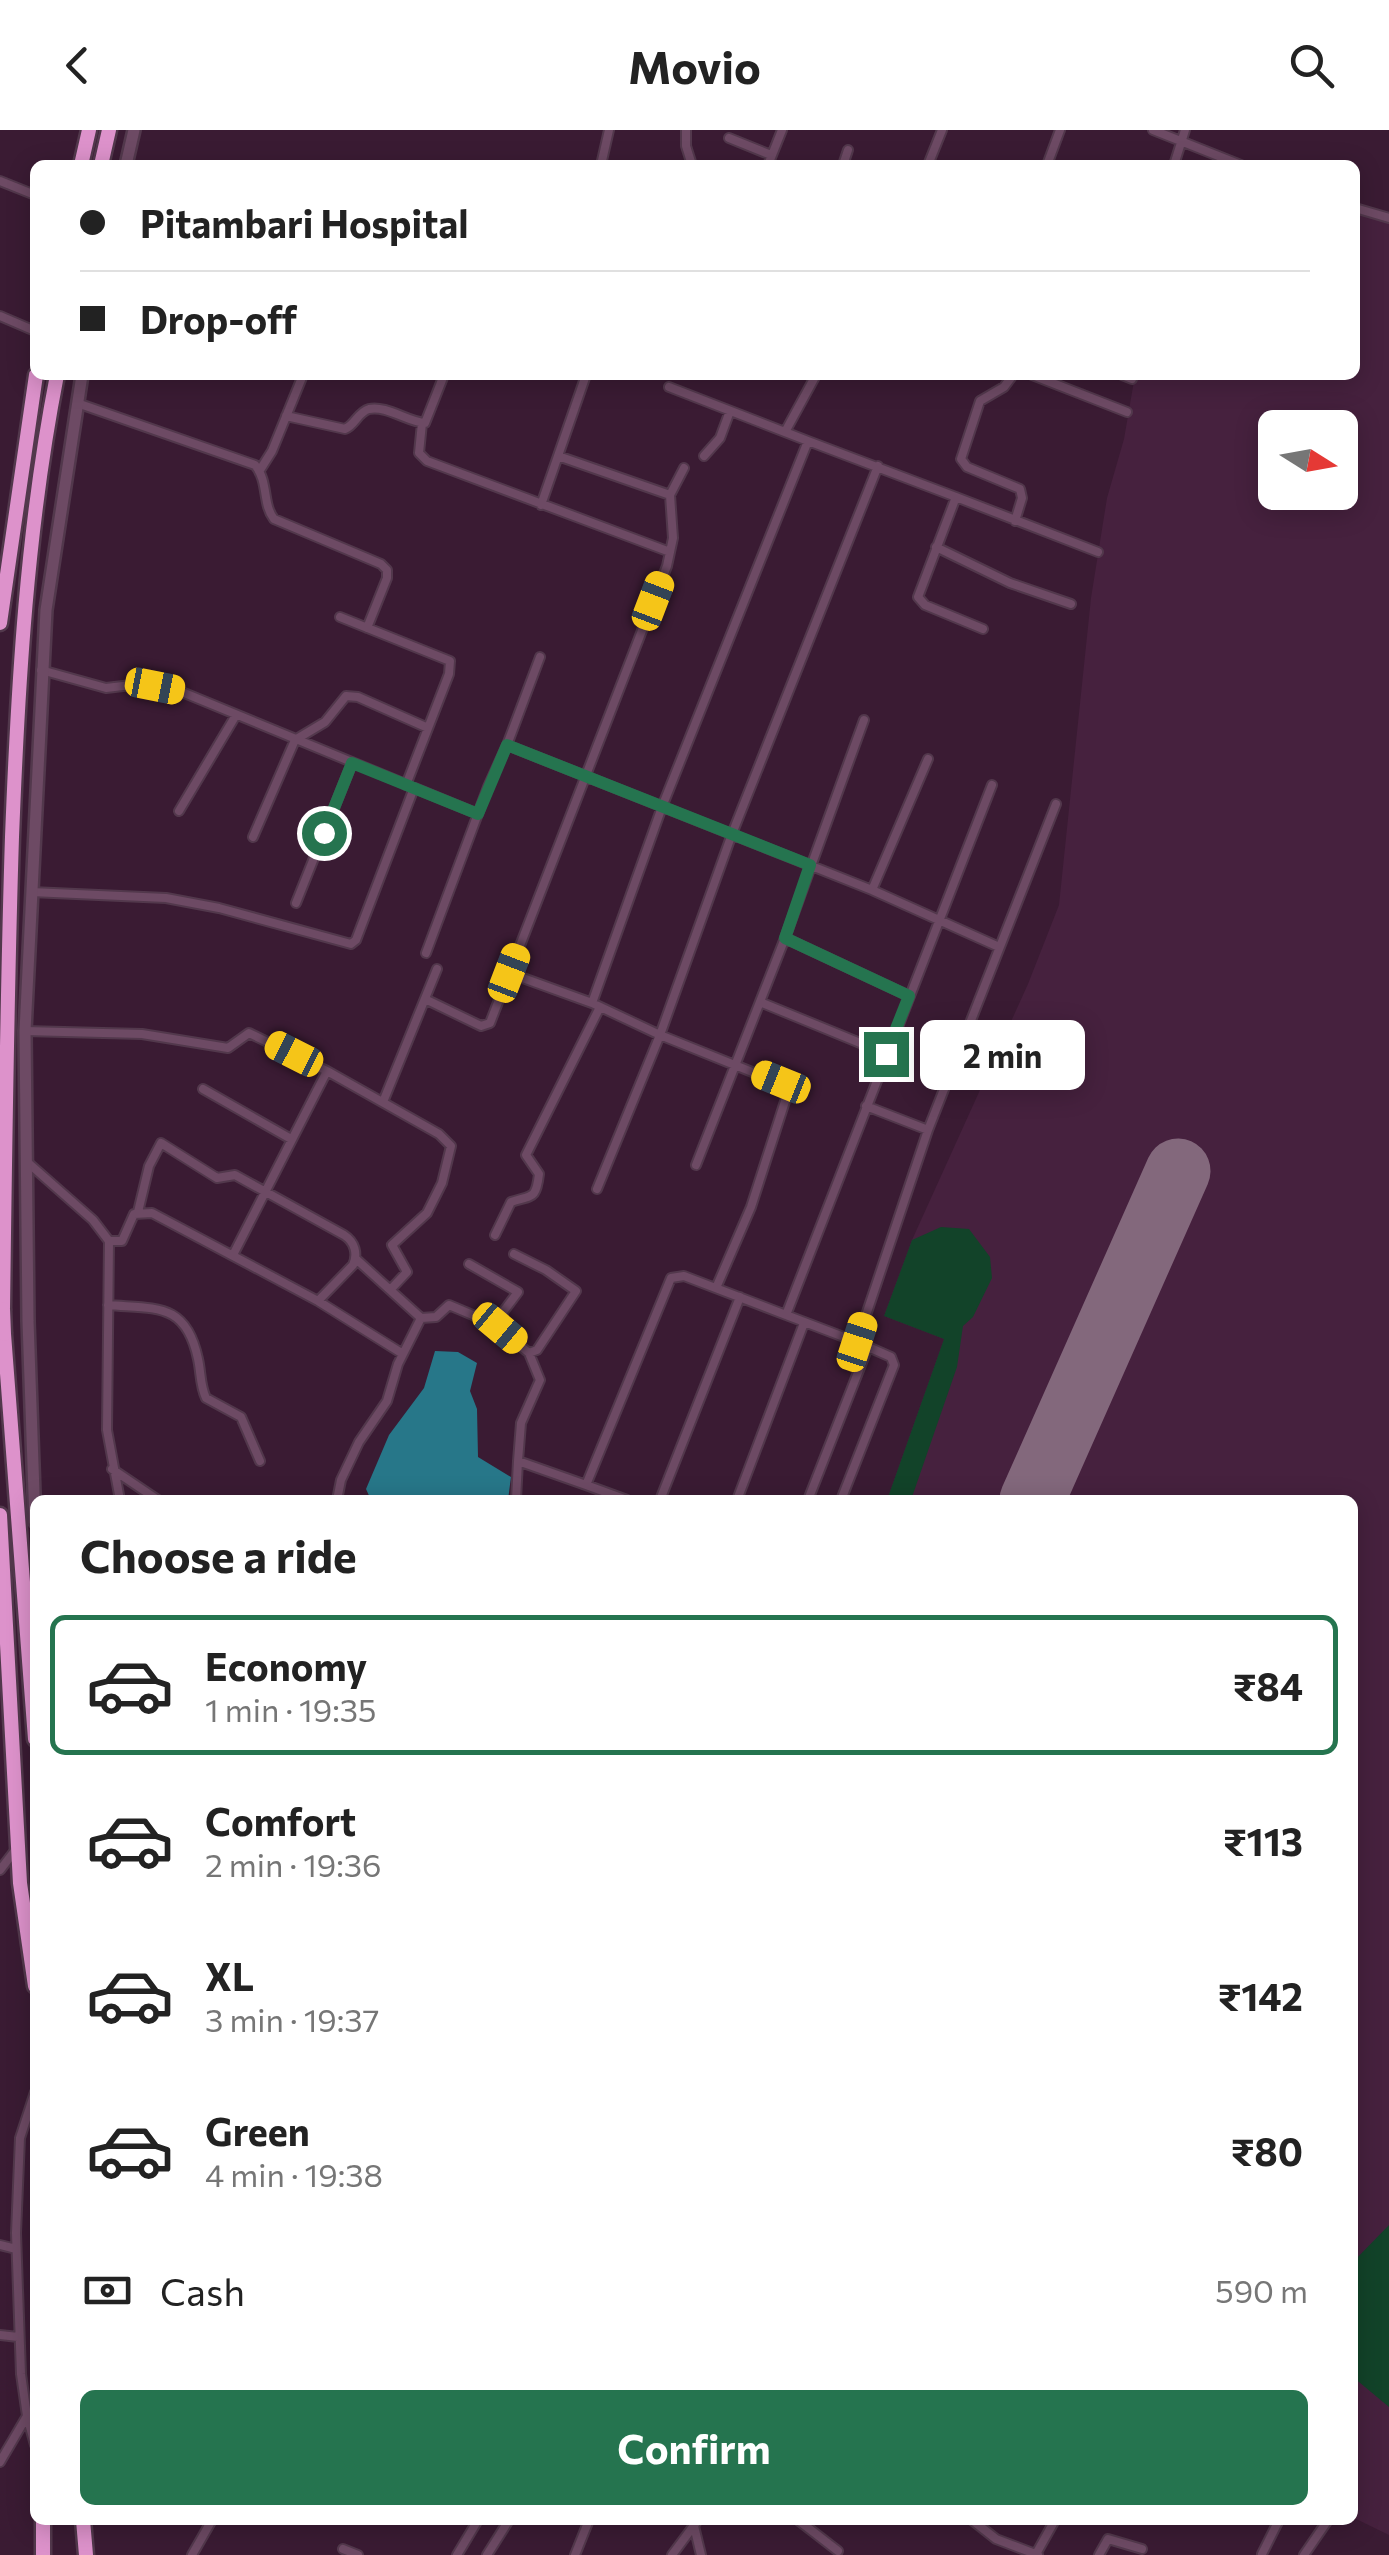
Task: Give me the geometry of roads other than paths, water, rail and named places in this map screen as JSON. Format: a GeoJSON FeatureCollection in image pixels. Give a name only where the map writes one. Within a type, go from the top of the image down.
{"type":"FeatureCollection","features":[{"type":"Feature","properties":{"kind":"highway"},"geometry":{"type":"LineString","coordinates":[[81,160],[89,130]]}},
{"type":"Feature","properties":{"kind":"highway"},"geometry":{"type":"LineString","coordinates":[[102,160],[109,130]]}},
{"type":"Feature","properties":{"kind":"highway"},"geometry":{"type":"LineString","coordinates":[[0,624],[35,380]]}},
{"type":"Feature","properties":{"kind":"highway"},"geometry":{"type":"LineString","coordinates":[[30,1676],[2,1321],[7,983],[15,757],[26,596],[56,380]]}},
{"type":"Feature","properties":{"kind":"highway"},"geometry":{"type":"LineString","coordinates":[[0,1515],[20,1883],[30,1952]]}},
{"type":"Feature","properties":{"kind":"highway"},"geometry":{"type":"LineString","coordinates":[[42,2555],[43,2525]]}},
{"type":"Feature","properties":{"kind":"highway"},"geometry":{"type":"LineString","coordinates":[[83,2525],[86,2555]]}},
{"type":"Feature","properties":{"kind":"street"},"geometry":{"type":"LineString","coordinates":[[127,160],[134,130]]}},
{"type":"Feature","properties":{"kind":"street"},"geometry":{"type":"LineString","coordinates":[[601,160],[609,130]]}},
{"type":"Feature","properties":{"kind":"street"},"geometry":{"type":"LineString","coordinates":[[686,130],[690,160]]}},
{"type":"Feature","properties":{"kind":"street"},"geometry":{"type":"LineString","coordinates":[[770,160],[782,130]]}},
{"type":"Feature","properties":{"kind":"street"},"geometry":{"type":"LineString","coordinates":[[1049,160],[1060,130]]}},
{"type":"Feature","properties":{"kind":"street"},"geometry":{"type":"LineString","coordinates":[[1152,130],[1228,160]]}},
{"type":"Feature","properties":{"kind":"street"},"geometry":{"type":"LineString","coordinates":[[1175,160],[1186,130]]}},
{"type":"Feature","properties":{"kind":"street"},"geometry":{"type":"LineString","coordinates":[[930,160],[939,131]]}},
{"type":"Feature","properties":{"kind":"street"},"geometry":{"type":"LineString","coordinates":[[729,138],[771,155]]}},
{"type":"Feature","properties":{"kind":"street"},"geometry":{"type":"LineString","coordinates":[[845,160],[848,150]]}},
{"type":"Feature","properties":{"kind":"street"},"geometry":{"type":"LineString","coordinates":[[0,181],[30,194]]}},
{"type":"Feature","properties":{"kind":"street"},"geometry":{"type":"LineString","coordinates":[[1360,209],[1389,218]]}},
{"type":"Feature","properties":{"kind":"street"},"geometry":{"type":"LineString","coordinates":[[0,316],[30,329]]}},
{"type":"Feature","properties":{"kind":"street"},"geometry":{"type":"LineString","coordinates":[[34,1495],[25,1031],[46,610],[81,380]]}},
{"type":"Feature","properties":{"kind":"street"},"geometry":{"type":"LineString","coordinates":[[300,380],[272,451],[260,470],[269,513],[280,524],[381,564],[387,570],[367,628]]}},
{"type":"Feature","properties":{"kind":"street"},"geometry":{"type":"LineString","coordinates":[[442,380],[429,418],[422,424],[422,458],[670,552]]}},
{"type":"Feature","properties":{"kind":"street"},"geometry":{"type":"LineString","coordinates":[[541,505],[584,380]]}},
{"type":"Feature","properties":{"kind":"street"},"geometry":{"type":"LineString","coordinates":[[786,432],[813,380]]}},
{"type":"Feature","properties":{"kind":"street"},"geometry":{"type":"LineString","coordinates":[[1009,380],[980,400],[961,459],[967,468],[1020,489],[1022,498],[1016,521]]}},
{"type":"Feature","properties":{"kind":"street"},"geometry":{"type":"LineString","coordinates":[[1045,380],[1127,412]]}},
{"type":"Feature","properties":{"kind":"street"},"geometry":{"type":"LineString","coordinates":[[669,387],[1098,552]]}},
{"type":"Feature","properties":{"kind":"street"},"geometry":{"type":"LineString","coordinates":[[76,402],[238,458],[260,470]]}},
{"type":"Feature","properties":{"kind":"street"},"geometry":{"type":"LineString","coordinates":[[286,416],[345,429],[371,409],[422,424]]}},
{"type":"Feature","properties":{"kind":"street"},"geometry":{"type":"LineString","coordinates":[[704,456],[720,438],[730,411]]}},
{"type":"Feature","properties":{"kind":"street"},"geometry":{"type":"LineString","coordinates":[[495,1235],[512,1202],[534,1194],[540,1174],[526,1155],[596,1005],[662,807],[808,442]]}},
{"type":"Feature","properties":{"kind":"street"},"geometry":{"type":"LineString","coordinates":[[558,456],[670,495]]}},
{"type":"Feature","properties":{"kind":"street"},"geometry":{"type":"LineString","coordinates":[[597,1189],[878,466]]}},
{"type":"Feature","properties":{"kind":"street"},"geometry":{"type":"LineString","coordinates":[[425,998],[486,1026],[670,552],[674,520],[670,495],[684,468]]}},
{"type":"Feature","properties":{"kind":"street"},"geometry":{"type":"LineString","coordinates":[[956,497],[919,591],[920,602],[983,629]]}},
{"type":"Feature","properties":{"kind":"street"},"geometry":{"type":"LineString","coordinates":[[936,547],[1010,582],[1071,604]]}},
{"type":"Feature","properties":{"kind":"street"},"geometry":{"type":"LineString","coordinates":[[31,892],[166,898],[220,908],[350,944],[356,940],[450,662],[340,617]]}},
{"type":"Feature","properties":{"kind":"street"},"geometry":{"type":"LineString","coordinates":[[426,954],[540,657]]}},
{"type":"Feature","properties":{"kind":"street"},"geometry":{"type":"LineString","coordinates":[[41,670],[106,688],[140,684],[177,690],[478,814]]}},
{"type":"Feature","properties":{"kind":"street"},"geometry":{"type":"LineString","coordinates":[[253,838],[294,740],[325,722],[341,700],[351,695],[428,728]]}},
{"type":"Feature","properties":{"kind":"street"},"geometry":{"type":"LineString","coordinates":[[179,811],[236,715]]}},
{"type":"Feature","properties":{"kind":"street"},"geometry":{"type":"LineString","coordinates":[[696,1165],[785,938],[864,720]]}},
{"type":"Feature","properties":{"kind":"street"},"geometry":{"type":"LineString","coordinates":[[507,745],[872,890],[999,947]]}},
{"type":"Feature","properties":{"kind":"street"},"geometry":{"type":"LineString","coordinates":[[872,890],[928,759]]}},
{"type":"Feature","properties":{"kind":"street"},"geometry":{"type":"LineString","coordinates":[[296,903],[352,763]]}},
{"type":"Feature","properties":{"kind":"street"},"geometry":{"type":"LineString","coordinates":[[786,1315],[992,785]]}},
{"type":"Feature","properties":{"kind":"street"},"geometry":{"type":"LineString","coordinates":[[857,1342],[928,1130],[1056,804]]}},
{"type":"Feature","properties":{"kind":"street"},"geometry":{"type":"LineString","coordinates":[[785,938],[909,996]]}},
{"type":"Feature","properties":{"kind":"street"},"geometry":{"type":"LineString","coordinates":[[383,1102],[437,969]]}},
{"type":"Feature","properties":{"kind":"street"},"geometry":{"type":"LineString","coordinates":[[509,973],[781,1082],[788,1092],[751,1207],[716,1288]]}},
{"type":"Feature","properties":{"kind":"street"},"geometry":{"type":"LineString","coordinates":[[760,1002],[886,1054]]}},
{"type":"Feature","properties":{"kind":"street"},"geometry":{"type":"LineString","coordinates":[[25,1031],[142,1034],[228,1048],[249,1033],[327,1071],[446,1138],[451,1146],[442,1183],[428,1214],[392,1245],[407,1272],[392,1289]]}},
{"type":"Feature","properties":{"kind":"street"},"geometry":{"type":"LineString","coordinates":[[233,1255],[327,1071]]}},
{"type":"Feature","properties":{"kind":"street"},"geometry":{"type":"LineString","coordinates":[[202,1089],[291,1139]]}},
{"type":"Feature","properties":{"kind":"street"},"geometry":{"type":"LineString","coordinates":[[866,1106],[928,1130]]}},
{"type":"Feature","properties":{"kind":"street"},"geometry":{"type":"LineString","coordinates":[[109,1241],[122,1241],[138,1212],[149,1166],[161,1143],[217,1178],[235,1176],[349,1238],[356,1259],[421,1318]]}},
{"type":"Feature","properties":{"kind":"street"},"geometry":{"type":"LineString","coordinates":[[26,1161],[93,1220],[109,1241],[106,1422],[119,1495]]}},
{"type":"Feature","properties":{"kind":"street"},"geometry":{"type":"LineString","coordinates":[[138,1212],[152,1213],[233,1255],[404,1354]]}},
{"type":"Feature","properties":{"kind":"street"},"geometry":{"type":"LineString","coordinates":[[514,1254],[576,1291],[537,1350],[528,1353]]}},
{"type":"Feature","properties":{"kind":"street"},"geometry":{"type":"LineString","coordinates":[[318,1302],[356,1259]]}},
{"type":"Feature","properties":{"kind":"street"},"geometry":{"type":"LineString","coordinates":[[469,1264],[518,1292],[494,1324]]}},
{"type":"Feature","properties":{"kind":"street"},"geometry":{"type":"LineString","coordinates":[[586,1485],[671,1278],[684,1276],[892,1358],[894,1366],[843,1495]]}},
{"type":"Feature","properties":{"kind":"street"},"geometry":{"type":"LineString","coordinates":[[662,1495],[740,1297]]}},
{"type":"Feature","properties":{"kind":"street"},"geometry":{"type":"LineString","coordinates":[[108,1305],[162,1309],[185,1324],[195,1346],[206,1398],[241,1417],[260,1460]]}},
{"type":"Feature","properties":{"kind":"street"},"geometry":{"type":"LineString","coordinates":[[421,1318],[436,1316],[449,1306],[494,1324],[528,1353],[540,1380],[521,1423],[516,1495]]}},
{"type":"Feature","properties":{"kind":"street"},"geometry":{"type":"LineString","coordinates":[[338,1495],[341,1480],[386,1401],[421,1318]]}},
{"type":"Feature","properties":{"kind":"street"},"geometry":{"type":"LineString","coordinates":[[2,1321],[28,1321]]}},
{"type":"Feature","properties":{"kind":"street"},"geometry":{"type":"LineString","coordinates":[[739,1495],[804,1323]]}},
{"type":"Feature","properties":{"kind":"street"},"geometry":{"type":"LineString","coordinates":[[810,1495],[868,1348]]}},
{"type":"Feature","properties":{"kind":"street"},"geometry":{"type":"LineString","coordinates":[[518,1461],[613,1495]]}},
{"type":"Feature","properties":{"kind":"street"},"geometry":{"type":"LineString","coordinates":[[112,1469],[151,1495]]}},
{"type":"Feature","properties":{"kind":"street"},"geometry":{"type":"LineString","coordinates":[[0,1870],[19,1844]]}},
{"type":"Feature","properties":{"kind":"street"},"geometry":{"type":"LineString","coordinates":[[30,2107],[20,2138],[16,2250],[18,2337],[30,2427]]}},
{"type":"Feature","properties":{"kind":"street"},"geometry":{"type":"LineString","coordinates":[[0,2244],[16,2250]]}},
{"type":"Feature","properties":{"kind":"street"},"geometry":{"type":"LineString","coordinates":[[0,2335],[18,2337]]}},
{"type":"Feature","properties":{"kind":"street"},"geometry":{"type":"LineString","coordinates":[[0,2462],[27,2416]]}},
{"type":"Feature","properties":{"kind":"street"},"geometry":{"type":"LineString","coordinates":[[192,2555],[209,2525]]}},
{"type":"Feature","properties":{"kind":"street"},"geometry":{"type":"LineString","coordinates":[[457,2555],[475,2525]]}},
{"type":"Feature","properties":{"kind":"street"},"geometry":{"type":"LineString","coordinates":[[487,2555],[506,2525]]}},
{"type":"Feature","properties":{"kind":"street"},"geometry":{"type":"LineString","coordinates":[[575,2555],[587,2525]]}},
{"type":"Feature","properties":{"kind":"street"},"geometry":{"type":"LineString","coordinates":[[672,2555],[694,2525]]}},
{"type":"Feature","properties":{"kind":"street"},"geometry":{"type":"LineString","coordinates":[[696,2525],[702,2555]]}},
{"type":"Feature","properties":{"kind":"street"},"geometry":{"type":"LineString","coordinates":[[804,2525],[838,2551]]}},
{"type":"Feature","properties":{"kind":"street"},"geometry":{"type":"LineString","coordinates":[[978,2525],[996,2539],[1037,2554],[1052,2525]]}},
{"type":"Feature","properties":{"kind":"street"},"geometry":{"type":"LineString","coordinates":[[1262,2554],[1276,2525]]}},
{"type":"Feature","properties":{"kind":"street"},"geometry":{"type":"LineString","coordinates":[[1304,2555],[1325,2525]]}},
{"type":"Feature","properties":{"kind":"street"},"geometry":{"type":"LineString","coordinates":[[1099,2555],[1108,2538],[1142,2550]]}},
{"type":"Feature","properties":{"kind":"street"},"geometry":{"type":"LineString","coordinates":[[343,2549],[358,2555]]}},
{"type":"Feature","properties":{"kind":"water"},"geometry":{"type":"Polygon","coordinates":[[[435,1351],[458,1352],[477,1363],[470,1391],[477,1409],[478,1457],[511,1477],[509,1495],[369,1495],[366,1489],[389,1435],[424,1388],[435,1351]]]}}]}
